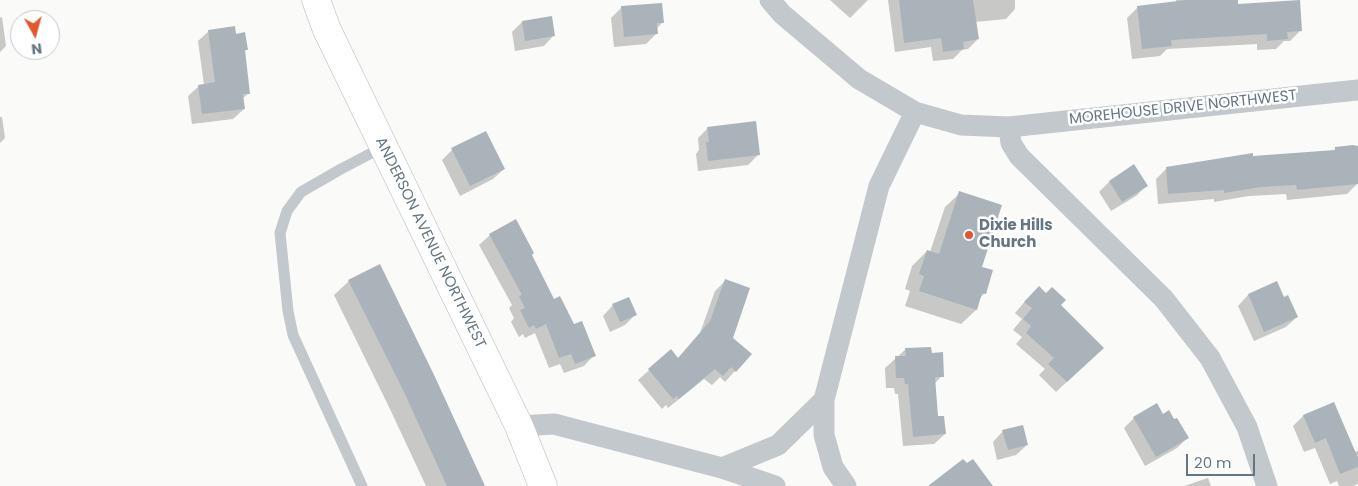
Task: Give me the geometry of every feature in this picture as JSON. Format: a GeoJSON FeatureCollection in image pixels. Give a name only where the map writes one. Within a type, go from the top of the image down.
{"type":"FeatureCollection","features":[{"type":"Feature","properties":{"kind":"street","name":"ANDERSON AVENUE NORTHWEST"},"geometry":{"type":"LineString","coordinates":[[316,0],[327,30],[519,426],[543,486]]}},
{"type":"Feature","properties":{"kind":"street","name":"MOREHOUSE DRIVE NORTHWEST"},"geometry":{"type":"LineString","coordinates":[[770,0],[782,14],[859,79],[915,112],[962,125],[1009,126],[1358,90]]}},
{"type":"Feature","properties":{"kind":"street"},"geometry":{"type":"LineString","coordinates":[[846,486],[833,467],[824,435],[824,400],[879,186],[915,112]]}},
{"type":"Feature","properties":{"kind":"street"},"geometry":{"type":"LineString","coordinates":[[1009,126],[1011,143],[1019,156],[1164,300],[1210,358],[1247,427],[1268,486]]}},
{"type":"Feature","properties":{"kind":"street"},"geometry":{"type":"LineString","coordinates":[[722,468],[778,445],[824,400]]}},
{"type":"Feature","properties":{"kind":"street"},"geometry":{"type":"LineString","coordinates":[[519,426],[554,424],[722,468],[775,486]]}},
{"type":"Feature","properties":{"kind":"lane"},"geometry":{"type":"LineString","coordinates":[[362,486],[293,335],[288,311],[280,233],[287,211],[301,192],[341,168],[384,146]]}},
{"type":"Feature","properties":{"kind":"building"},"geometry":{"type":"Polygon","coordinates":[[[899,0],[973,0],[979,39],[963,42],[964,49],[943,52],[941,38],[904,43],[899,0]]]}},
{"type":"Feature","properties":{"kind":"building"},"geometry":{"type":"Polygon","coordinates":[[[1186,0],[1238,0],[1238,4],[1300,0],[1302,31],[1287,32],[1288,39],[1267,41],[1267,34],[1171,40],[1172,46],[1142,49],[1137,6],[1186,0]]]}},
{"type":"Feature","properties":{"kind":"building"},"geometry":{"type":"Polygon","coordinates":[[[662,3],[664,23],[657,23],[658,34],[624,37],[621,6],[662,3]]]}},
{"type":"Feature","properties":{"kind":"building"},"geometry":{"type":"Polygon","coordinates":[[[552,16],[555,36],[525,41],[522,21],[552,16]]]}},
{"type":"Feature","properties":{"kind":"building"},"geometry":{"type":"Polygon","coordinates":[[[235,26],[236,34],[245,32],[248,50],[245,50],[250,94],[243,94],[245,109],[202,114],[198,85],[215,82],[208,30],[235,26]]]}},
{"type":"Feature","properties":{"kind":"building"},"geometry":{"type":"Polygon","coordinates":[[[756,121],[760,155],[708,161],[706,142],[709,142],[707,127],[756,121]]]}},
{"type":"Feature","properties":{"kind":"building"},"geometry":{"type":"Polygon","coordinates":[[[486,131],[505,169],[470,186],[451,148],[486,131]]]}},
{"type":"Feature","properties":{"kind":"building"},"geometry":{"type":"Polygon","coordinates":[[[1358,146],[1358,184],[1297,190],[1296,185],[1261,187],[1224,193],[1224,190],[1168,194],[1166,167],[1253,153],[1253,156],[1335,150],[1335,147],[1358,146]]]}},
{"type":"Feature","properties":{"kind":"building"},"geometry":{"type":"Polygon","coordinates":[[[1134,164],[1148,186],[1122,202],[1109,181],[1134,164]]]}},
{"type":"Feature","properties":{"kind":"building","name":"Dixie Hills Church"},"geometry":{"type":"Polygon","coordinates":[[[959,191],[1002,205],[982,267],[993,270],[986,294],[982,293],[977,310],[919,291],[924,276],[919,274],[927,250],[939,254],[959,191]]]}},
{"type":"Feature","properties":{"kind":"building"},"geometry":{"type":"Polygon","coordinates":[[[516,219],[534,253],[532,255],[554,299],[560,296],[574,324],[582,321],[596,356],[575,364],[571,354],[559,358],[546,324],[536,329],[534,325],[529,328],[520,310],[525,308],[519,296],[522,295],[489,234],[516,219]]]}},
{"type":"Feature","properties":{"kind":"building"},"geometry":{"type":"Polygon","coordinates":[[[380,264],[485,486],[447,486],[404,392],[348,280],[380,264]]]}},
{"type":"Feature","properties":{"kind":"building"},"geometry":{"type":"Polygon","coordinates":[[[725,279],[750,288],[733,338],[752,354],[736,372],[731,367],[723,376],[715,369],[679,399],[677,396],[673,399],[648,369],[671,349],[678,358],[710,321],[725,279]]]}},
{"type":"Feature","properties":{"kind":"building"},"geometry":{"type":"Polygon","coordinates":[[[1277,281],[1284,297],[1288,295],[1298,317],[1264,332],[1248,294],[1277,281]]]}},
{"type":"Feature","properties":{"kind":"building"},"geometry":{"type":"Polygon","coordinates":[[[1039,286],[1046,293],[1052,287],[1066,300],[1061,305],[1104,348],[1067,382],[1048,364],[1054,358],[1026,333],[1031,326],[1023,319],[1032,308],[1024,302],[1039,286]]]}},
{"type":"Feature","properties":{"kind":"building"},"geometry":{"type":"Polygon","coordinates":[[[629,297],[637,315],[620,322],[612,304],[629,297]]]}},
{"type":"Feature","properties":{"kind":"building"},"geometry":{"type":"Polygon","coordinates":[[[931,347],[932,353],[943,352],[944,377],[935,377],[938,416],[944,416],[946,434],[913,437],[908,384],[905,384],[904,378],[896,378],[895,356],[906,356],[905,348],[931,347]]]}},
{"type":"Feature","properties":{"kind":"building"},"geometry":{"type":"Polygon","coordinates":[[[1334,402],[1358,458],[1358,467],[1340,474],[1326,438],[1315,443],[1303,415],[1334,402]]]}},
{"type":"Feature","properties":{"kind":"building"},"geometry":{"type":"Polygon","coordinates":[[[1157,403],[1163,414],[1169,410],[1174,419],[1177,418],[1189,438],[1156,457],[1133,417],[1157,403]]]}},
{"type":"Feature","properties":{"kind":"building"},"geometry":{"type":"Polygon","coordinates":[[[1023,425],[1028,445],[1008,450],[1002,430],[1023,425]]]}},
{"type":"Feature","properties":{"kind":"building"},"geometry":{"type":"Polygon","coordinates":[[[963,459],[967,463],[973,459],[993,486],[928,486],[963,459]]]}},
{"type":"Feature","properties":{"kind":"place","name":"Dixie Hills Church"},"geometry":{"type":"Point","coordinates":[969,235]}}]}
